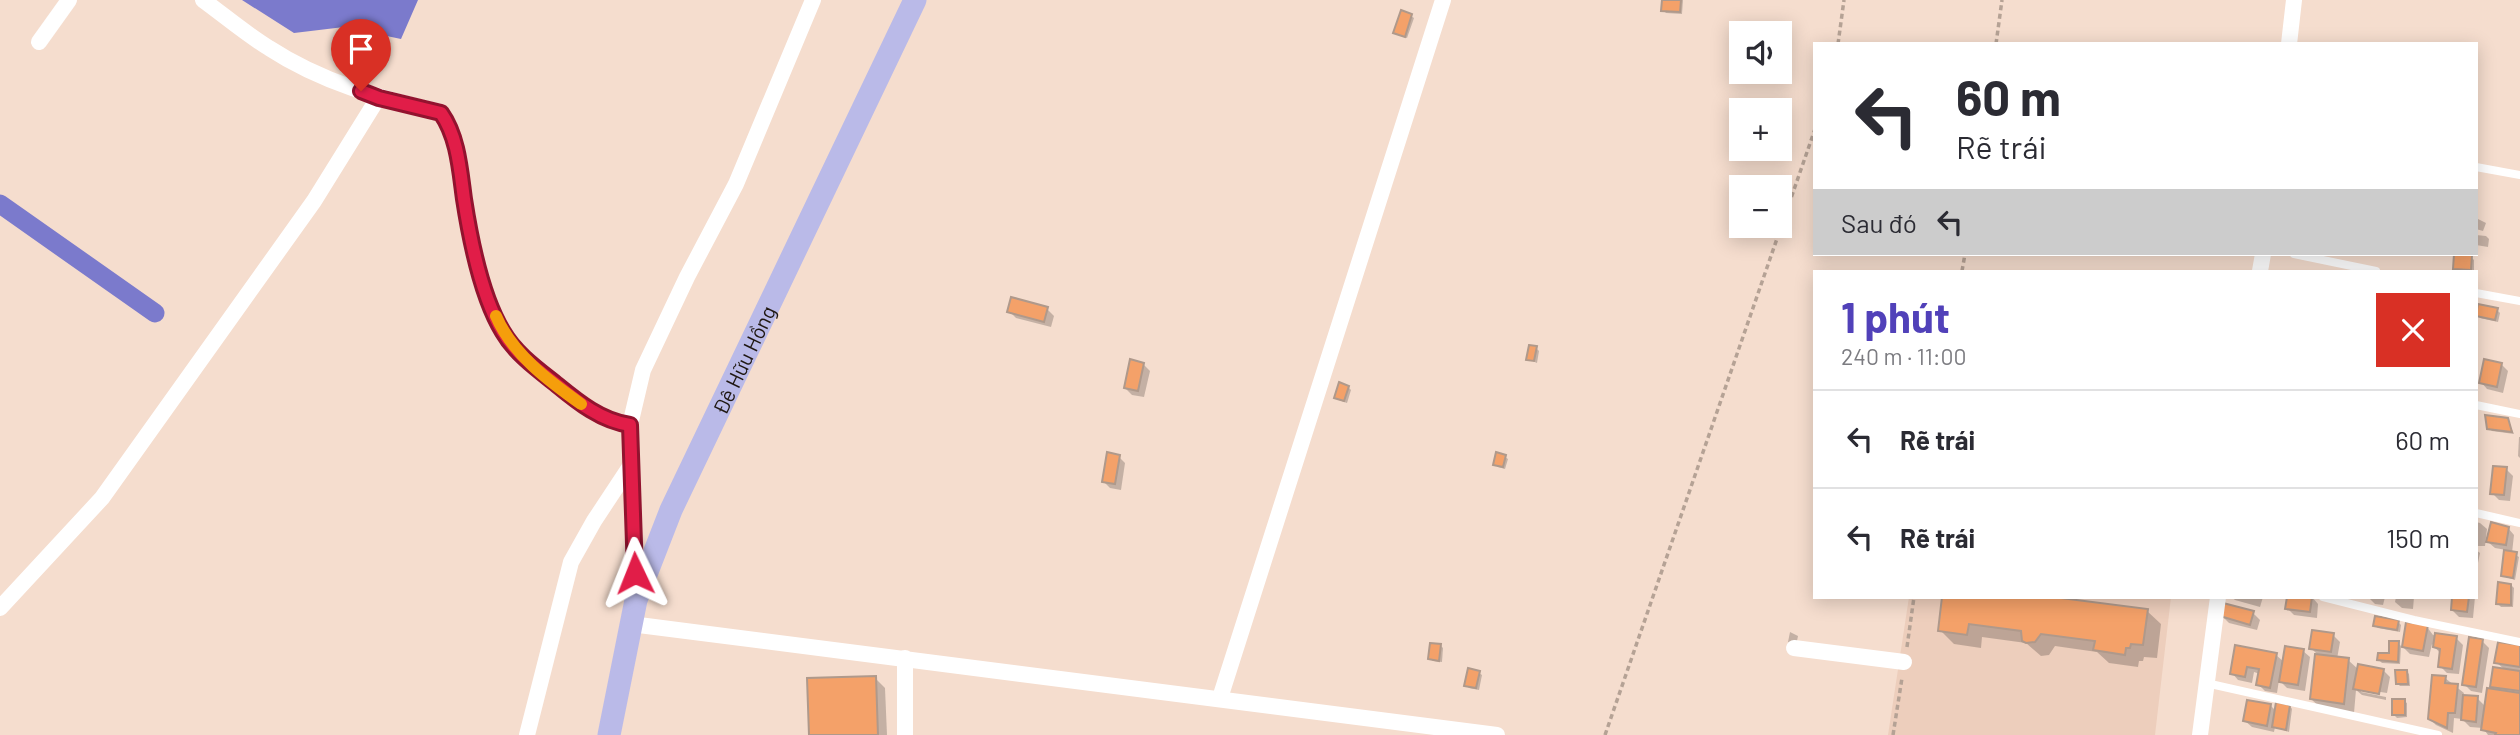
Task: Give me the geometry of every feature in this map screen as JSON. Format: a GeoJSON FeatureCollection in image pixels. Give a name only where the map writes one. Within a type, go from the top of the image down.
{"type":"FeatureCollection","features":[{"type":"Feature","properties":{"kind":"main road","name":"Đê Hữu Hồng"},"geometry":{"type":"LineString","coordinates":[[609,735],[636,600],[671,510],[915,0]]}},
{"type":"Feature","properties":{"kind":"street"},"geometry":{"type":"LineString","coordinates":[[39,42],[69,0]]}},
{"type":"Feature","properties":{"kind":"street"},"geometry":{"type":"LineString","coordinates":[[203,0],[270,49],[326,78],[379,98],[441,113],[452,128],[468,228],[485,291],[503,332],[531,365],[580,404],[615,423],[630,425]]}},
{"type":"Feature","properties":{"kind":"street"},"geometry":{"type":"LineString","coordinates":[[636,600],[630,425],[643,370],[687,277],[736,184],[814,0]]}},
{"type":"Feature","properties":{"kind":"street"},"geometry":{"type":"LineString","coordinates":[[1220,698],[1443,0]]}},
{"type":"Feature","properties":{"kind":"street"},"geometry":{"type":"LineString","coordinates":[[2289,42],[2294,0]]}},
{"type":"Feature","properties":{"kind":"street"},"geometry":{"type":"LineString","coordinates":[[0,608],[102,498],[314,201],[379,98]]}},
{"type":"Feature","properties":{"kind":"street"},"geometry":{"type":"LineString","coordinates":[[527,735],[570,562],[631,465]]}},
{"type":"Feature","properties":{"kind":"street"},"geometry":{"type":"LineString","coordinates":[[2200,735],[2218,599]]}},
{"type":"Feature","properties":{"kind":"street"},"geometry":{"type":"LineString","coordinates":[[631,624],[1497,735]]}},
{"type":"Feature","properties":{"kind":"street"},"geometry":{"type":"LineString","coordinates":[[1794,648],[1904,662]]}},
{"type":"Feature","properties":{"kind":"street"},"geometry":{"type":"LineString","coordinates":[[905,658],[905,735]]}},
{"type":"Feature","properties":{"kind":"lane"},"geometry":{"type":"LineString","coordinates":[[2478,167],[2520,175]]}},
{"type":"Feature","properties":{"kind":"lane"},"geometry":{"type":"LineString","coordinates":[[2304,256],[2371,270]]}},
{"type":"Feature","properties":{"kind":"lane"},"geometry":{"type":"LineString","coordinates":[[2478,293],[2520,301]]}},
{"type":"Feature","properties":{"kind":"lane"},"geometry":{"type":"LineString","coordinates":[[2478,405],[2520,414]]}},
{"type":"Feature","properties":{"kind":"lane"},"geometry":{"type":"LineString","coordinates":[[2478,513],[2520,523]]}},
{"type":"Feature","properties":{"kind":"lane"},"geometry":{"type":"LineString","coordinates":[[2331,599],[2520,642]]}},
{"type":"Feature","properties":{"kind":"lane"},"geometry":{"type":"LineString","coordinates":[[2206,683],[2438,735]]}},
{"type":"Feature","properties":{"kind":"path"},"geometry":{"type":"LineString","coordinates":[[1838,42],[1844,0]]}},
{"type":"Feature","properties":{"kind":"path"},"geometry":{"type":"LineString","coordinates":[[1996,42],[2002,0]]}},
{"type":"Feature","properties":{"kind":"path"},"geometry":{"type":"LineString","coordinates":[[1605,735],[1813,135]]}},
{"type":"Feature","properties":{"kind":"shaded area"},"geometry":{"type":"Polygon","coordinates":[[[242,0],[418,0],[401,39],[344,27],[294,33],[242,0]]]}},
{"type":"Feature","properties":{"kind":"shaded area"},"geometry":{"type":"Polygon","coordinates":[[[1909,599],[2171,599],[2155,735],[1888,735],[1909,599]]]}},
{"type":"Feature","properties":{"kind":"building"},"geometry":{"type":"Polygon","coordinates":[[[1662,0],[1681,0],[1680,12],[1661,11],[1662,0]]]}},
{"type":"Feature","properties":{"kind":"building"},"geometry":{"type":"Polygon","coordinates":[[[1401,10],[1412,14],[1405,37],[1393,33],[1401,10]]]}},
{"type":"Feature","properties":{"kind":"building"},"geometry":{"type":"Polygon","coordinates":[[[2454,256],[2472,256],[2471,270],[2453,269],[2454,256]]]}},
{"type":"Feature","properties":{"kind":"building"},"geometry":{"type":"Polygon","coordinates":[[[1011,297],[1048,307],[1044,322],[1007,312],[1011,297]]]}},
{"type":"Feature","properties":{"kind":"building"},"geometry":{"type":"Polygon","coordinates":[[[2478,304],[2498,308],[2495,320],[2478,316],[2478,304]]]}},
{"type":"Feature","properties":{"kind":"building"},"geometry":{"type":"Polygon","coordinates":[[[1529,345],[1537,346],[1534,361],[1526,360],[1529,345]]]}},
{"type":"Feature","properties":{"kind":"building"},"geometry":{"type":"Polygon","coordinates":[[[1130,359],[1144,363],[1138,391],[1124,388],[1130,359]]]}},
{"type":"Feature","properties":{"kind":"building"},"geometry":{"type":"Polygon","coordinates":[[[2484,359],[2502,363],[2497,387],[2479,383],[2484,359]]]}},
{"type":"Feature","properties":{"kind":"building"},"geometry":{"type":"Polygon","coordinates":[[[1339,382],[1349,386],[1344,401],[1334,398],[1339,382]]]}},
{"type":"Feature","properties":{"kind":"building"},"geometry":{"type":"Polygon","coordinates":[[[2485,415],[2508,418],[2512,432],[2487,429],[2485,415]]]}},
{"type":"Feature","properties":{"kind":"building"},"geometry":{"type":"Polygon","coordinates":[[[1107,452],[1120,455],[1115,484],[1102,482],[1107,452]]]}},
{"type":"Feature","properties":{"kind":"building"},"geometry":{"type":"Polygon","coordinates":[[[1496,452],[1506,455],[1503,467],[1493,465],[1496,452]]]}},
{"type":"Feature","properties":{"kind":"building"},"geometry":{"type":"Polygon","coordinates":[[[2493,466],[2507,467],[2504,495],[2490,494],[2493,466]]]}},
{"type":"Feature","properties":{"kind":"building"},"geometry":{"type":"Polygon","coordinates":[[[2491,522],[2509,527],[2506,545],[2486,542],[2491,522]]]}},
{"type":"Feature","properties":{"kind":"building"},"geometry":{"type":"Polygon","coordinates":[[[2504,550],[2517,552],[2513,578],[2501,576],[2504,550]]]}},
{"type":"Feature","properties":{"kind":"building"},"geometry":{"type":"Polygon","coordinates":[[[2498,582],[2511,584],[2511,605],[2496,604],[2498,582]]]}},
{"type":"Feature","properties":{"kind":"building"},"geometry":{"type":"Polygon","coordinates":[[[1942,599],[2069,599],[2148,609],[2143,645],[2131,644],[2130,648],[2126,648],[2125,655],[2093,650],[2095,641],[2041,634],[2035,642],[2026,643],[2022,641],[2021,631],[1969,624],[1967,635],[1938,631],[1942,599]]]}},
{"type":"Feature","properties":{"kind":"building"},"geometry":{"type":"Polygon","coordinates":[[[2287,599],[2312,599],[2310,612],[2285,609],[2287,599]]]}},
{"type":"Feature","properties":{"kind":"building"},"geometry":{"type":"Polygon","coordinates":[[[2452,599],[2469,599],[2467,612],[2451,610],[2452,599]]]}},
{"type":"Feature","properties":{"kind":"building"},"geometry":{"type":"Polygon","coordinates":[[[2223,603],[2254,611],[2250,625],[2220,616],[2223,603]]]}},
{"type":"Feature","properties":{"kind":"building"},"geometry":{"type":"Polygon","coordinates":[[[2375,616],[2399,620],[2397,630],[2373,626],[2375,616]]]}},
{"type":"Feature","properties":{"kind":"building"},"geometry":{"type":"Polygon","coordinates":[[[2406,622],[2428,625],[2423,651],[2402,647],[2406,622]]]}},
{"type":"Feature","properties":{"kind":"building"},"geometry":{"type":"Polygon","coordinates":[[[2312,630],[2334,633],[2331,652],[2309,649],[2312,630]]]}},
{"type":"Feature","properties":{"kind":"building"},"geometry":{"type":"Polygon","coordinates":[[[2435,633],[2457,636],[2452,669],[2438,667],[2440,649],[2433,647],[2435,633]]]}},
{"type":"Feature","properties":{"kind":"building"},"geometry":{"type":"Polygon","coordinates":[[[2469,637],[2483,639],[2476,687],[2462,685],[2469,637]]]}},
{"type":"Feature","properties":{"kind":"building"},"geometry":{"type":"Polygon","coordinates":[[[2389,641],[2399,641],[2398,662],[2377,660],[2378,653],[2389,653],[2389,641]]]}},
{"type":"Feature","properties":{"kind":"building"},"geometry":{"type":"Polygon","coordinates":[[[2498,642],[2520,645],[2520,667],[2494,663],[2498,642]]]}},
{"type":"Feature","properties":{"kind":"building"},"geometry":{"type":"Polygon","coordinates":[[[1430,643],[1441,644],[1439,661],[1428,659],[1430,643]]]}},
{"type":"Feature","properties":{"kind":"building"},"geometry":{"type":"Polygon","coordinates":[[[2235,645],[2277,653],[2270,688],[2256,685],[2259,669],[2247,667],[2245,677],[2230,674],[2235,645]]]}},
{"type":"Feature","properties":{"kind":"building"},"geometry":{"type":"Polygon","coordinates":[[[2285,646],[2304,649],[2298,685],[2279,682],[2285,646]]]}},
{"type":"Feature","properties":{"kind":"building"},"geometry":{"type":"Polygon","coordinates":[[[2315,654],[2349,658],[2344,704],[2310,699],[2315,654]]]}},
{"type":"Feature","properties":{"kind":"building"},"geometry":{"type":"Polygon","coordinates":[[[2358,664],[2384,669],[2379,694],[2353,689],[2358,664]]]}},
{"type":"Feature","properties":{"kind":"building"},"geometry":{"type":"Polygon","coordinates":[[[2493,667],[2520,671],[2520,691],[2490,687],[2493,667]]]}},
{"type":"Feature","properties":{"kind":"building"},"geometry":{"type":"Polygon","coordinates":[[[1468,668],[1480,671],[1476,688],[1464,686],[1468,668]]]}},
{"type":"Feature","properties":{"kind":"building"},"geometry":{"type":"Polygon","coordinates":[[[2395,670],[2407,670],[2408,684],[2396,684],[2395,670]]]}},
{"type":"Feature","properties":{"kind":"building"},"geometry":{"type":"Polygon","coordinates":[[[2432,675],[2446,676],[2445,683],[2458,684],[2455,713],[2448,713],[2447,728],[2428,719],[2432,675]]]}},
{"type":"Feature","properties":{"kind":"building"},"geometry":{"type":"Polygon","coordinates":[[[876,676],[878,735],[809,735],[807,678],[876,676]]]}},
{"type":"Feature","properties":{"kind":"building"},"geometry":{"type":"Polygon","coordinates":[[[2487,688],[2520,693],[2520,735],[2495,735],[2496,733],[2481,730],[2487,688]]]}},
{"type":"Feature","properties":{"kind":"building"},"geometry":{"type":"Polygon","coordinates":[[[2463,695],[2478,696],[2476,722],[2461,720],[2463,695]]]}},
{"type":"Feature","properties":{"kind":"building"},"geometry":{"type":"Polygon","coordinates":[[[2392,699],[2405,699],[2405,715],[2392,715],[2392,699]]]}},
{"type":"Feature","properties":{"kind":"building"},"geometry":{"type":"Polygon","coordinates":[[[2247,700],[2271,704],[2267,726],[2243,721],[2247,700]]]}},
{"type":"Feature","properties":{"kind":"building"},"geometry":{"type":"Polygon","coordinates":[[[2276,702],[2290,705],[2286,730],[2272,727],[2276,702]]]}},
{"type":"Feature","properties":{"kind":"waterway"},"geometry":{"type":"LineString","coordinates":[[0,204],[155,313]]}},
{"type":"Feature","properties":{"kind":"slow traffic"},"geometry":{"type":"LineString","coordinates":[[496,316],[503,332],[531,365],[581,404]]}},
{"type":"Feature","properties":{"kind":"route"},"geometry":{"type":"LineString","coordinates":[[361,91],[441,113],[452,128],[468,228],[485,291],[503,332],[531,365],[580,404],[615,423],[630,425],[635,573]]}}]}
